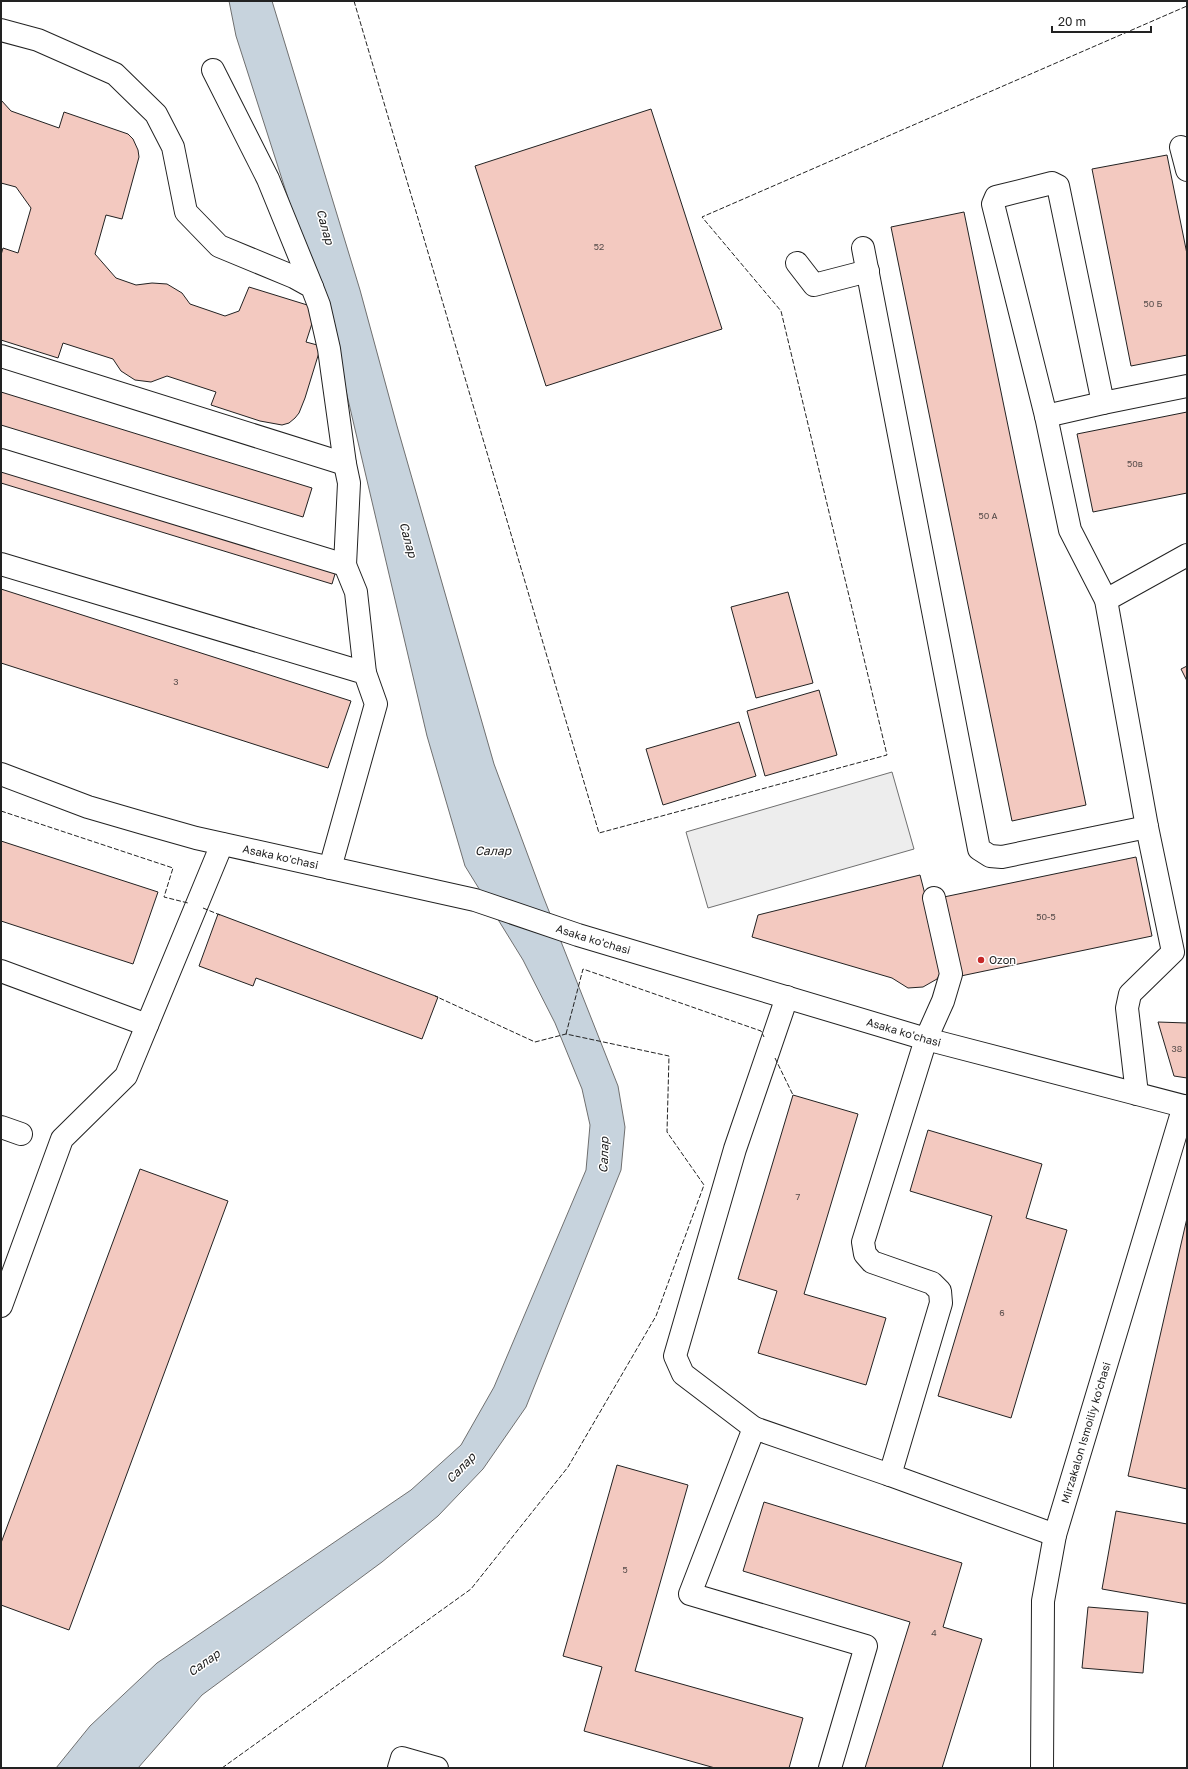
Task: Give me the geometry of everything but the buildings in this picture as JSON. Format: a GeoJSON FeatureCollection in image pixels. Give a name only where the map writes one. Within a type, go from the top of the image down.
{"type":"FeatureCollection","features":[{"type":"Feature","properties":{"kind":"street"},"geometry":{"type":"LineString","coordinates":[[1,30],[38,40],[115,74],[156,114],[173,147],[186,212],[218,246],[294,277],[312,287]]}},
{"type":"Feature","properties":{"kind":"street"},"geometry":{"type":"LineString","coordinates":[[213,70],[268,179],[320,305],[329,349],[349,483],[345,565],[356,592],[365,673],[376,704],[330,868]]}},
{"type":"Feature","properties":{"kind":"street"},"geometry":{"type":"LineString","coordinates":[[1180,147],[1187,170]]}},
{"type":"Feature","properties":{"kind":"street"},"geometry":{"type":"LineString","coordinates":[[1103,403],[1058,186],[1052,183],[996,197],[993,204],[1046,416],[1070,530],[1106,600],[1146,827],[1173,952],[1130,994],[1128,1000],[1127,1008],[1137,1094]]}},
{"type":"Feature","properties":{"kind":"street"},"geometry":{"type":"LineString","coordinates":[[864,248],[979,849],[990,856],[1002,857],[1146,827]]}},
{"type":"Feature","properties":{"kind":"street"},"geometry":{"type":"LineString","coordinates":[[797,262],[814,285],[868,271]]}},
{"type":"Feature","properties":{"kind":"street"},"geometry":{"type":"LineString","coordinates":[[1,356],[345,464]]}},
{"type":"Feature","properties":{"kind":"street"},"geometry":{"type":"LineString","coordinates":[[1046,416],[1187,386]]}},
{"type":"Feature","properties":{"kind":"street"},"geometry":{"type":"LineString","coordinates":[[1,460],[345,565]]}},
{"type":"Feature","properties":{"kind":"street"},"geometry":{"type":"LineString","coordinates":[[1106,600],[1187,555]]}},
{"type":"Feature","properties":{"kind":"street"},"geometry":{"type":"LineString","coordinates":[[1,564],[365,673]]}},
{"type":"Feature","properties":{"kind":"street","name":"Asaka ko'chasi"},"geometry":{"type":"LineString","coordinates":[[1,774],[88,807],[196,838],[475,900],[578,935],[926,1039],[1186,1106]]}},
{"type":"Feature","properties":{"kind":"street"},"geometry":{"type":"LineString","coordinates":[[1,1306],[62,1139],[126,1076],[222,844]]}},
{"type":"Feature","properties":{"kind":"street"},"geometry":{"type":"LineString","coordinates":[[890,1475],[940,1303],[940,1291],[932,1283],[872,1262],[865,1254],[863,1242],[926,1039],[943,1001],[951,974],[934,898]]}},
{"type":"Feature","properties":{"kind":"street"},"geometry":{"type":"LineString","coordinates":[[1,971],[147,1025]]}},
{"type":"Feature","properties":{"kind":"street"},"geometry":{"type":"LineString","coordinates":[[787,997],[735,1149],[675,1356],[683,1374],[754,1428],[890,1475],[1055,1535]]}},
{"type":"Feature","properties":{"kind":"street","name":"Mirzakalon Ismoiliy ko'chasi"},"geometry":{"type":"LineString","coordinates":[[1042,1768],[1043,1601],[1055,1535],[1186,1106]]}},
{"type":"Feature","properties":{"kind":"street"},"geometry":{"type":"LineString","coordinates":[[754,1428],[690,1594],[866,1646],[830,1768]]}},
{"type":"Feature","properties":{"kind":"street"},"geometry":{"type":"LineString","coordinates":[[399,1768],[402,1758],[437,1768]]}},
{"type":"Feature","properties":{"kind":"shaded area"},"geometry":{"type":"Polygon","coordinates":[[[892,772],[914,849],[708,908],[686,832],[892,772]]]}},
{"type":"Feature","properties":{"kind":"water","name":"Салар"},"geometry":{"type":"Polygon","coordinates":[[[229,1],[272,1],[360,290],[397,426],[494,764],[543,896],[618,1086],[625,1127],[621,1170],[526,1407],[483,1469],[438,1516],[382,1562],[202,1695],[138,1768],[56,1768],[90,1726],[157,1663],[411,1490],[461,1445],[494,1387],[586,1170],[590,1125],[582,1089],[555,1023],[523,960],[465,866],[427,736],[335,344],[236,36],[229,1]]]}},
{"type":"Feature","properties":{"kind":"fence"},"geometry":{"type":"LineString","coordinates":[[354,1],[599,833],[887,755],[781,311],[702,217],[1187,6]]}},
{"type":"Feature","properties":{"kind":"fence"},"geometry":{"type":"LineString","coordinates":[[1,811],[173,868],[164,897],[188,903]]}},
{"type":"Feature","properties":{"kind":"fence"},"geometry":{"type":"LineString","coordinates":[[203,908],[220,915]]}},
{"type":"Feature","properties":{"kind":"fence"},"geometry":{"type":"LineString","coordinates":[[566,1034],[583,969],[761,1031],[764,1037]]}},
{"type":"Feature","properties":{"kind":"fence"},"geometry":{"type":"LineString","coordinates":[[222,1768],[471,1589],[568,1467],[656,1316],[704,1185],[667,1132],[669,1056],[566,1034],[535,1042],[435,996]]}},
{"type":"Feature","properties":{"kind":"fence"},"geometry":{"type":"LineString","coordinates":[[775,1058],[793,1095]]}},
{"type":"Feature","properties":{"kind":"place","name":"Ozon"},"geometry":{"type":"Point","coordinates":[981,960]}}]}
